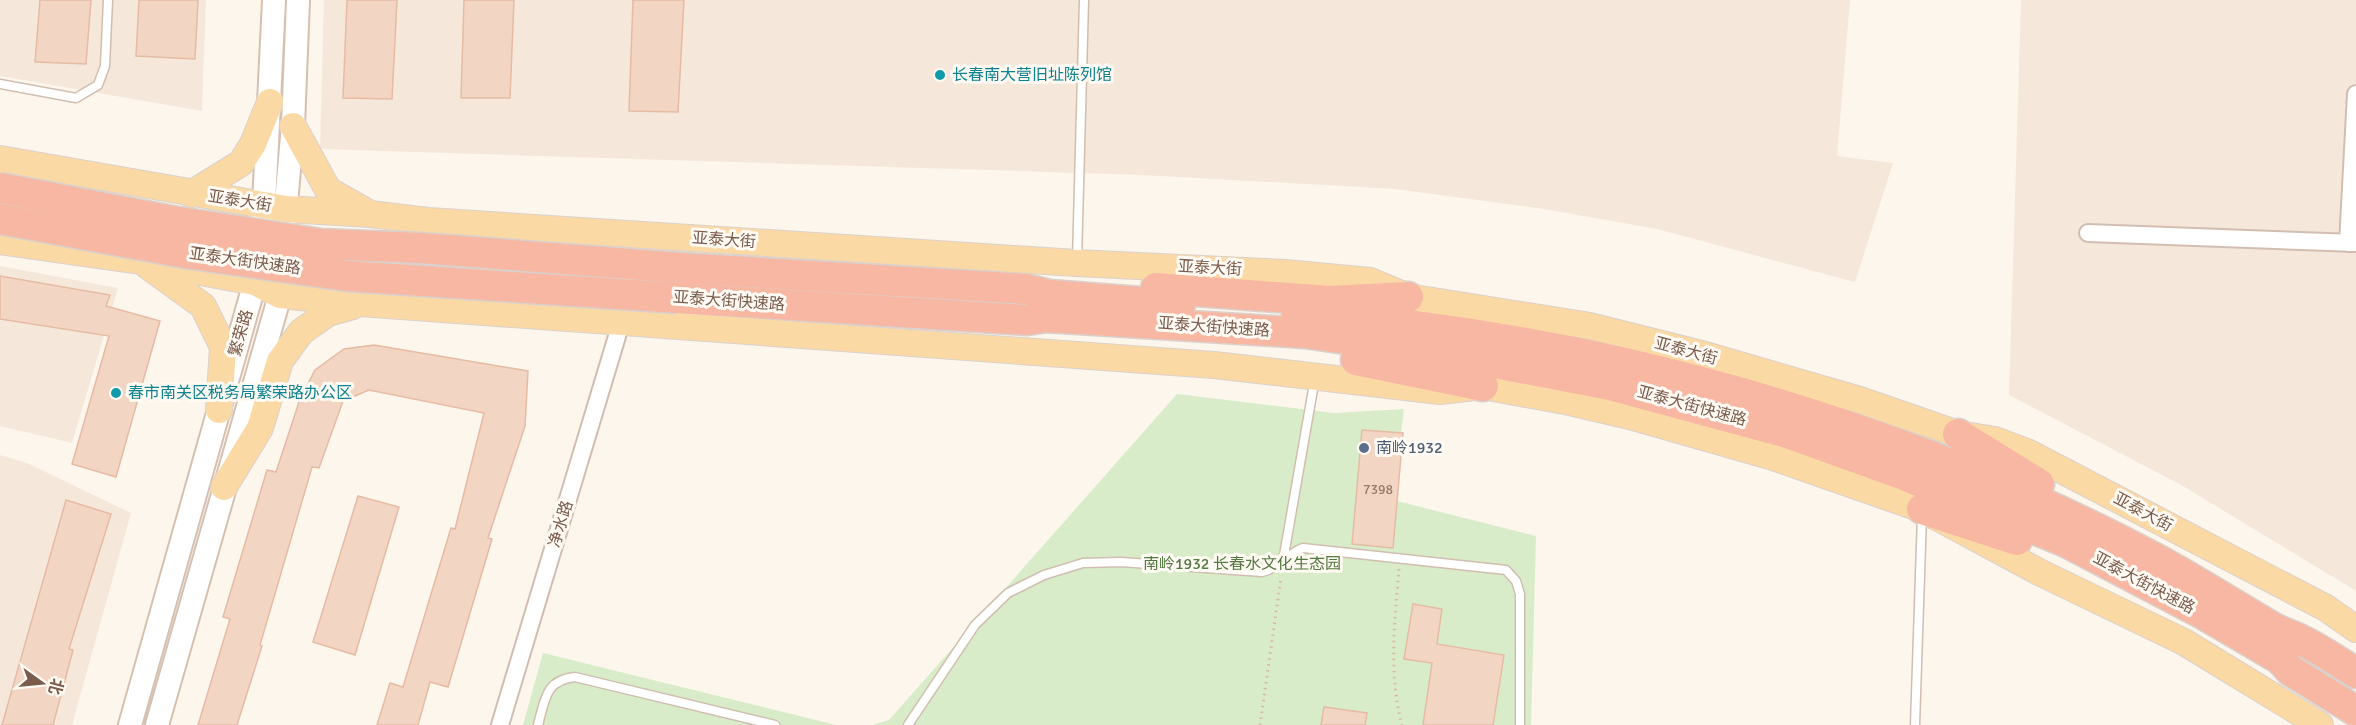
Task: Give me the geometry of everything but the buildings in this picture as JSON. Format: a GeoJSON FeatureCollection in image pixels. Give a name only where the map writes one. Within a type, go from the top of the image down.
{"type":"FeatureCollection","features":[{"type":"Feature","properties":{"kind":"highway","name":"亚泰大街快速路"},"geometry":{"type":"LineString","coordinates":[[0,188],[172,221],[321,244],[421,248],[681,268],[1026,289],[1049,295],[1405,322],[1597,356],[1709,384],[1832,422],[1984,479],[2149,555],[2282,634],[2300,639],[2352,670]]}},
{"type":"Feature","properties":{"kind":"highway","name":"亚泰大街快速路"},"geometry":{"type":"LineString","coordinates":[[0,219],[186,253],[347,276],[1027,320],[1046,316],[1305,333],[1563,374],[1724,414],[1839,450],[2066,542],[2205,615],[2280,659],[2291,671],[2356,711]]}},
{"type":"Feature","properties":{"kind":"highway"},"geometry":{"type":"LineString","coordinates":[[1026,289],[1050,280],[1329,301],[1408,297]]}},
{"type":"Feature","properties":{"kind":"highway"},"geometry":{"type":"LineString","coordinates":[[1027,320],[1046,330],[1289,347],[1483,386]]}},
{"type":"Feature","properties":{"kind":"highway"},"geometry":{"type":"LineString","coordinates":[[1958,434],[2054,493],[2220,580],[2287,621],[2300,639]]}},
{"type":"Feature","properties":{"kind":"highway"},"geometry":{"type":"LineString","coordinates":[[1922,509],[2058,556],[2189,621],[2273,670],[2291,671]]}},
{"type":"Feature","properties":{"kind":"main road","name":"繁荣路"},"geometry":{"type":"LineString","coordinates":[[157,725],[279,295],[270,102],[274,0]]}},
{"type":"Feature","properties":{"kind":"main road","name":"繁荣路"},"geometry":{"type":"LineString","coordinates":[[130,725],[275,206],[293,126],[298,0]]}},
{"type":"Feature","properties":{"kind":"main road"},"geometry":{"type":"LineString","coordinates":[[191,194],[241,163],[270,102]]}},
{"type":"Feature","properties":{"kind":"main road"},"geometry":{"type":"LineString","coordinates":[[293,126],[328,190],[370,214]]}},
{"type":"Feature","properties":{"kind":"main road","name":"亚泰大街"},"geometry":{"type":"LineString","coordinates":[[0,159],[191,194],[275,206],[428,221],[1077,263],[1200,267],[1370,281],[1408,297],[1580,324],[1698,353],[1860,400],[1958,434],[1995,440],[2027,452],[2326,608],[2356,629]]}},
{"type":"Feature","properties":{"kind":"main road"},"geometry":{"type":"LineString","coordinates":[[0,241],[140,261],[255,282],[279,295],[621,323],[933,342],[1214,364],[1440,391],[1483,386],[1640,418],[1803,466],[1922,509],[2041,573],[2184,642],[2320,725]]}},
{"type":"Feature","properties":{"kind":"main road"},"geometry":{"type":"LineString","coordinates":[[140,261],[203,306],[223,347],[219,410]]}},
{"type":"Feature","properties":{"kind":"main road"},"geometry":{"type":"LineString","coordinates":[[224,487],[260,428],[280,361],[301,332],[328,313],[360,303]]}},
{"type":"Feature","properties":{"kind":"street"},"geometry":{"type":"LineString","coordinates":[[2088,233],[2352,243],[2356,94]]}},
{"type":"Feature","properties":{"kind":"street","name":"净水路"},"geometry":{"type":"LineString","coordinates":[[500,725],[621,323]]}},
{"type":"Feature","properties":{"kind":"lane"},"geometry":{"type":"LineString","coordinates":[[0,84],[76,98],[98,85],[105,66],[108,0]]}},
{"type":"Feature","properties":{"kind":"lane"},"geometry":{"type":"LineString","coordinates":[[1077,263],[1083,0]]}},
{"type":"Feature","properties":{"kind":"lane"},"geometry":{"type":"LineString","coordinates":[[1283,561],[1316,376]]}},
{"type":"Feature","properties":{"kind":"lane"},"geometry":{"type":"LineString","coordinates":[[1915,725],[1922,509]]}},
{"type":"Feature","properties":{"kind":"lane"},"geometry":{"type":"LineString","coordinates":[[908,725],[975,625],[1008,593],[1044,575],[1083,563],[1121,562],[1262,572],[1274,569],[1293,552],[1303,548],[1506,570],[1516,581],[1520,594],[1520,725]]}},
{"type":"Feature","properties":{"kind":"lane"},"geometry":{"type":"LineString","coordinates":[[538,725],[548,690],[561,678],[575,677],[775,725]]}},
{"type":"Feature","properties":{"kind":"path"},"geometry":{"type":"LineString","coordinates":[[1400,558],[1393,639],[1394,673],[1402,725]]}},
{"type":"Feature","properties":{"kind":"path"},"geometry":{"type":"LineString","coordinates":[[1260,725],[1283,561]]}},
{"type":"Feature","properties":{"kind":"shaded area"},"geometry":{"type":"Polygon","coordinates":[[[0,0],[206,0],[202,111],[0,76],[0,0]]]}},
{"type":"Feature","properties":{"kind":"shaded area"},"geometry":{"type":"Polygon","coordinates":[[[324,0],[1850,0],[1837,156],[1893,163],[1855,282],[1657,229],[1544,209],[1395,189],[1142,175],[320,149],[324,0]]]}},
{"type":"Feature","properties":{"kind":"shaded area"},"geometry":{"type":"Polygon","coordinates":[[[2021,0],[2356,0],[2356,591],[2183,486],[2009,395],[2021,0]]]}},
{"type":"Feature","properties":{"kind":"shaded area"},"geometry":{"type":"Polygon","coordinates":[[[0,266],[118,288],[72,443],[0,426],[0,266]]]}},
{"type":"Feature","properties":{"kind":"shaded area"},"geometry":{"type":"Polygon","coordinates":[[[0,455],[27,463],[131,513],[72,725],[0,725],[0,455]]]}},
{"type":"Feature","properties":{"kind":"green space","name":"南岭1932 长春水文化生态园"},"geometry":{"type":"Polygon","coordinates":[[[1177,394],[1334,413],[1404,409],[1393,500],[1536,536],[1531,725],[872,725],[889,720],[1177,394]]]}},
{"type":"Feature","properties":{"kind":"green space"},"geometry":{"type":"Polygon","coordinates":[[[543,653],[836,725],[523,725],[543,653]]]}},
{"type":"Feature","properties":{"kind":"place","name":"长春南大营旧址陈列馆"},"geometry":{"type":"Point","coordinates":[940,75]}},
{"type":"Feature","properties":{"kind":"place","name":"春市南关区税务局繁荣路办公区"},"geometry":{"type":"Point","coordinates":[116,393]}},
{"type":"Feature","properties":{"kind":"place","name":"南岭1932"},"geometry":{"type":"Point","coordinates":[1364,448]}}]}
